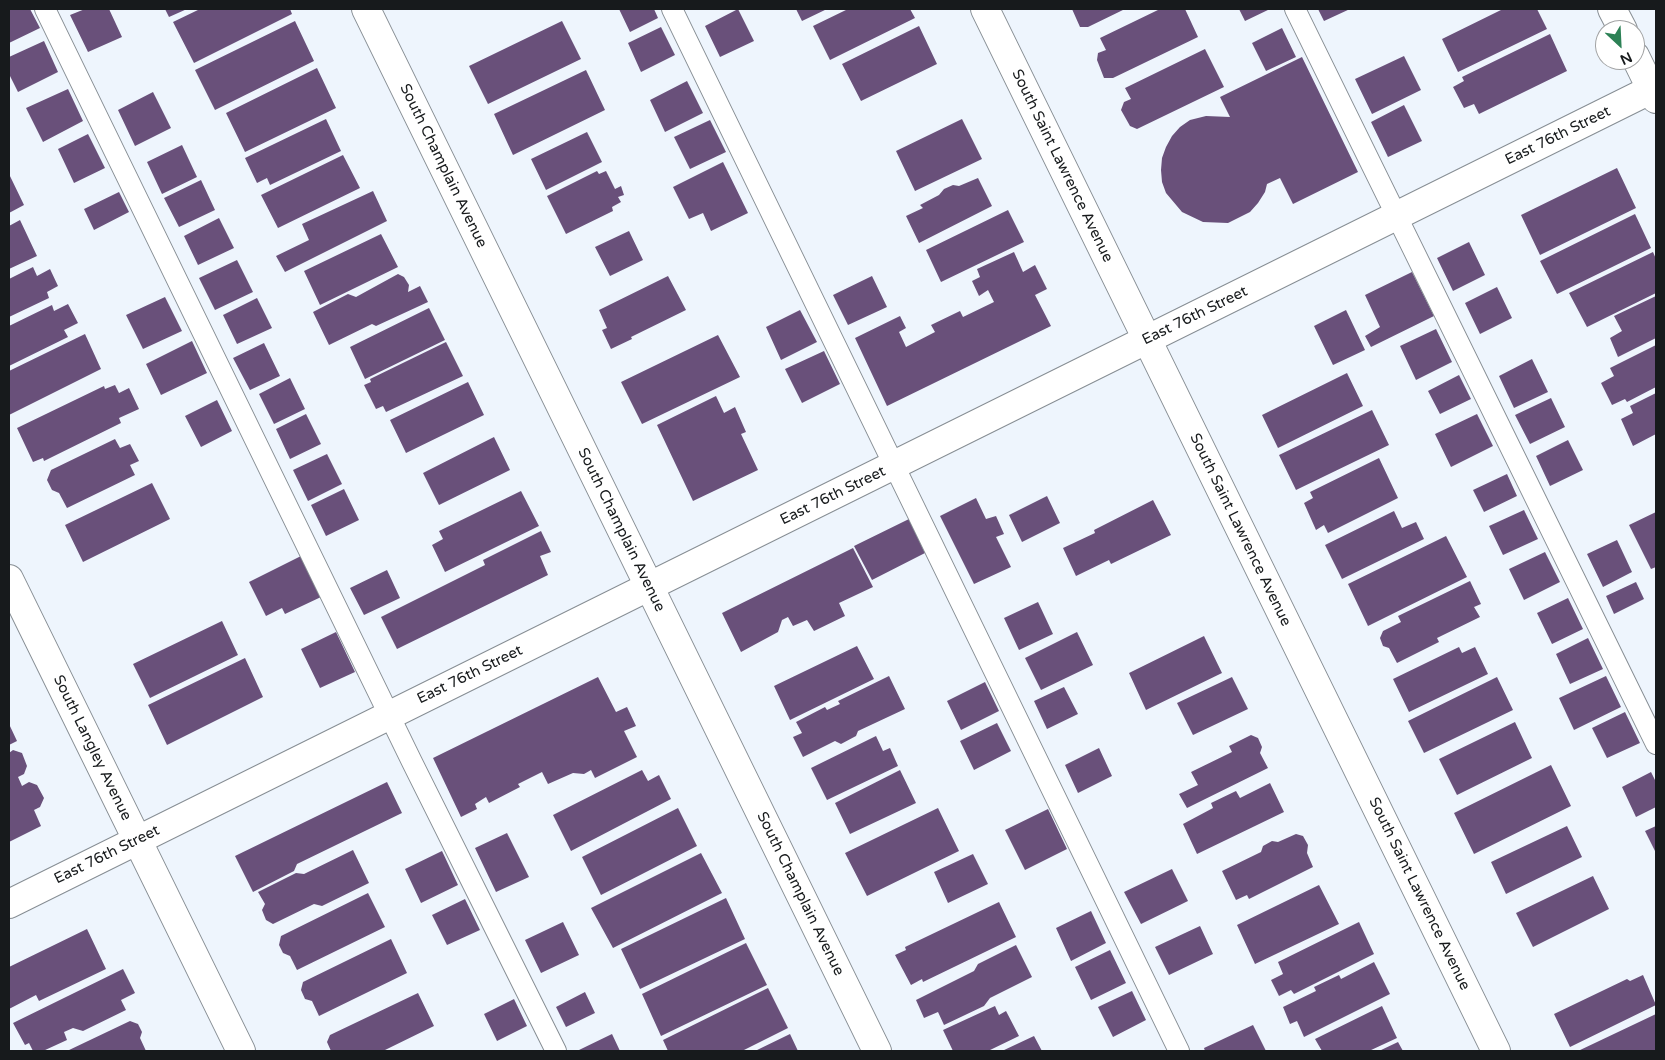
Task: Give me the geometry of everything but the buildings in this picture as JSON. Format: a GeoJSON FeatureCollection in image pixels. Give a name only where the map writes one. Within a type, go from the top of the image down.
{"type":"FeatureCollection","features":[{"type":"Feature","properties":{"kind":"street","name":"South Champlain Avenue"},"geometry":{"type":"LineString","coordinates":[[366,9],[877,1051]]}},
{"type":"Feature","properties":{"kind":"street","name":"South Saint Lawrence Avenue"},"geometry":{"type":"LineString","coordinates":[[985,9],[1496,1051]]}},
{"type":"Feature","properties":{"kind":"street"},"geometry":{"type":"LineString","coordinates":[[1643,70],[1655,92]]}},
{"type":"Feature","properties":{"kind":"street","name":"East 76th Street"},"geometry":{"type":"LineString","coordinates":[[9,904],[1396,216],[1655,92]]}},
{"type":"Feature","properties":{"kind":"street","name":"South Langley Avenue"},"geometry":{"type":"LineString","coordinates":[[9,578],[241,1051]]}},
{"type":"Feature","properties":{"kind":"lane"},"geometry":{"type":"LineString","coordinates":[[45,9],[389,715],[556,1051]]}},
{"type":"Feature","properties":{"kind":"lane"},"geometry":{"type":"LineString","coordinates":[[672,9],[1179,1051]]}},
{"type":"Feature","properties":{"kind":"lane"},"geometry":{"type":"LineString","coordinates":[[1295,9],[1656,744]]}}]}
